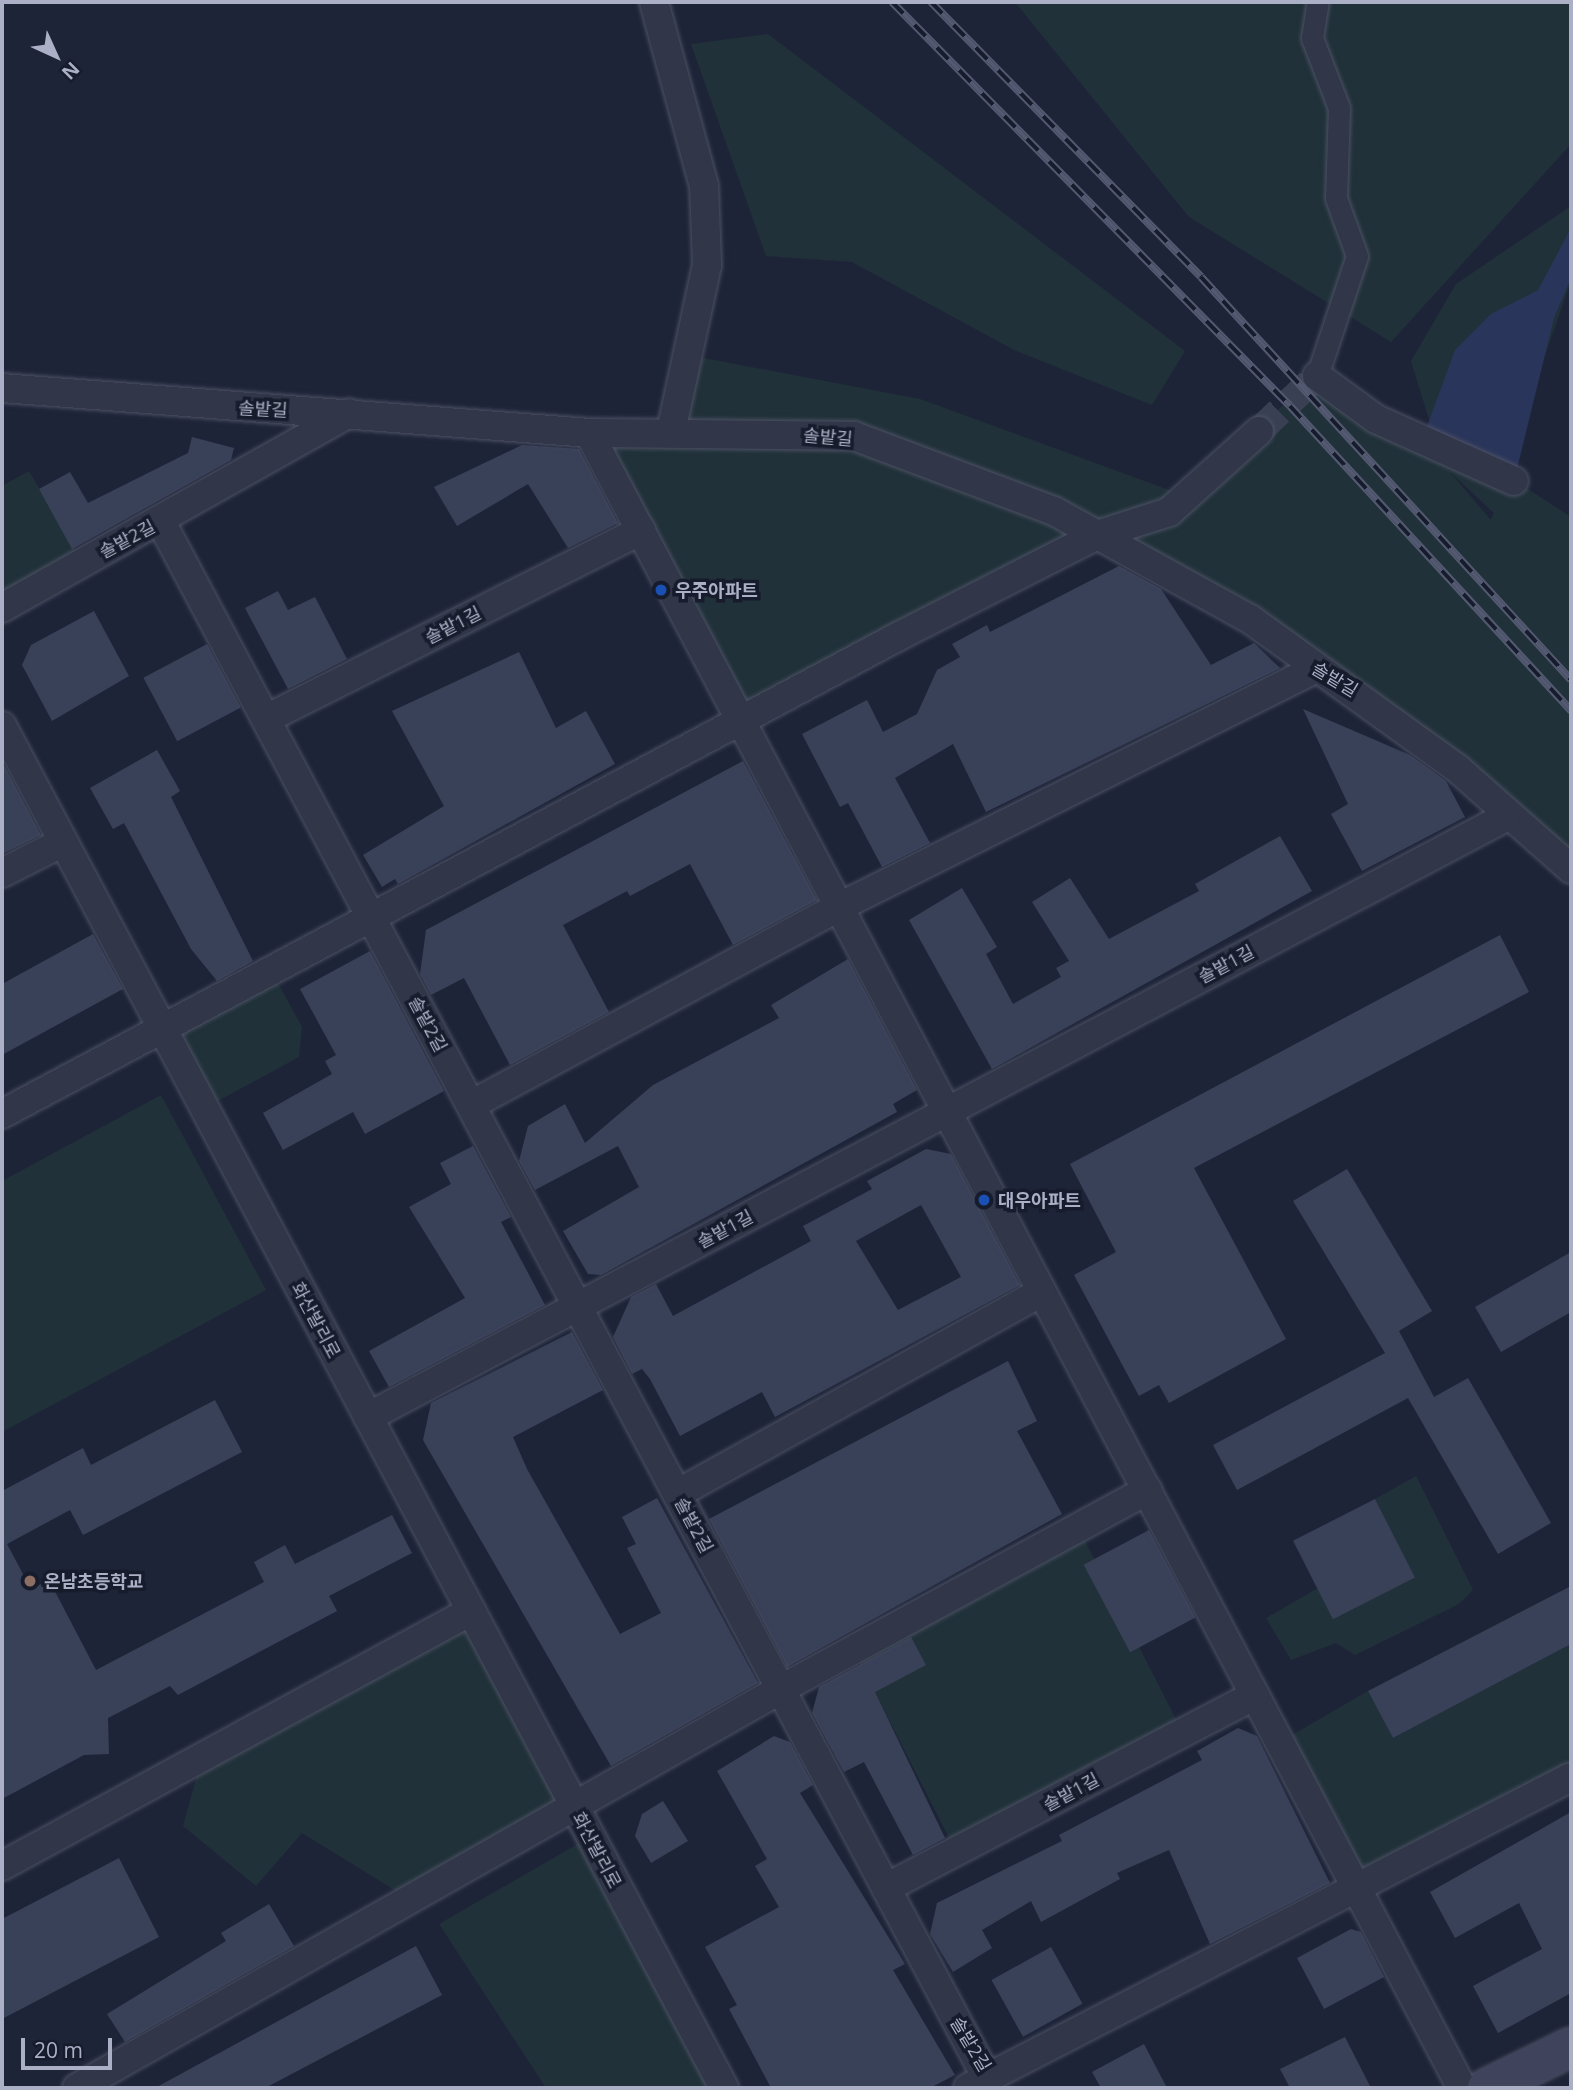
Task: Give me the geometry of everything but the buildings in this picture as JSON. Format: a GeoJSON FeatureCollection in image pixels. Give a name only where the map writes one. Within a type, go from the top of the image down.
{"type":"FeatureCollection","features":[{"type":"Feature","properties":{"kind":"main road"},"geometry":{"type":"LineString","coordinates":[[1487,2088],[1571,2047]]}},
{"type":"Feature","properties":{"kind":"street"},"geometry":{"type":"LineString","coordinates":[[654,2],[704,186],[707,252],[671,432]]}},
{"type":"Feature","properties":{"kind":"street"},"geometry":{"type":"LineString","coordinates":[[1318,2],[1312,38],[1339,108],[1336,198],[1357,256],[1317,376],[1376,419],[1514,481]]}},
{"type":"Feature","properties":{"kind":"street","name":"솔밭길"},"geometry":{"type":"LineString","coordinates":[[2,387],[589,433],[854,436],[1054,511],[1250,619],[1315,669],[1366,698],[1438,753],[1506,817],[1571,869]]}},
{"type":"Feature","properties":{"kind":"street"},"geometry":{"type":"LineString","coordinates":[[160,520],[349,413]]}},
{"type":"Feature","properties":{"kind":"street"},"geometry":{"type":"LineString","coordinates":[[2,1114],[740,718],[1097,535],[1169,512],[1259,431]]}},
{"type":"Feature","properties":{"kind":"street"},"geometry":{"type":"LineString","coordinates":[[589,433],[1255,1695],[1354,1892],[1462,2088]]}},
{"type":"Feature","properties":{"kind":"street","name":"솔밭2길"},"geometry":{"type":"LineString","coordinates":[[2,608],[160,520],[886,1888],[978,2083],[1354,1892]]}},
{"type":"Feature","properties":{"kind":"street","name":"솔밭1길"},"geometry":{"type":"LineString","coordinates":[[266,719],[640,530]]}},
{"type":"Feature","properties":{"kind":"street"},"geometry":{"type":"LineString","coordinates":[[471,1105],[839,907],[1315,669]]}},
{"type":"Feature","properties":{"kind":"street","name":"화산발리로"},"geometry":{"type":"LineString","coordinates":[[2,726],[724,2088]]}},
{"type":"Feature","properties":{"kind":"street","name":"솔밭1길"},"geometry":{"type":"LineString","coordinates":[[368,1418],[1506,817]]}},
{"type":"Feature","properties":{"kind":"street"},"geometry":{"type":"LineString","coordinates":[[2,873],[63,842]]}},
{"type":"Feature","properties":{"kind":"street"},"geometry":{"type":"LineString","coordinates":[[677,1494],[1042,1292]]}},
{"type":"Feature","properties":{"kind":"street"},"geometry":{"type":"LineString","coordinates":[[77,2088],[781,1689],[1147,1490]]}},
{"type":"Feature","properties":{"kind":"street"},"geometry":{"type":"LineString","coordinates":[[2,1866],[471,1611]]}},
{"type":"Feature","properties":{"kind":"street","name":"솔밭1길"},"geometry":{"type":"LineString","coordinates":[[886,1888],[1255,1695]]}},
{"type":"Feature","properties":{"kind":"street"},"geometry":{"type":"LineString","coordinates":[[1354,1892],[1571,1777]]}},
{"type":"Feature","properties":{"kind":"shaded area"},"geometry":{"type":"Polygon","coordinates":[[[1015,2],[1571,2],[1571,144],[1391,342],[1189,217],[1015,2]]]}},
{"type":"Feature","properties":{"kind":"shaded area"},"geometry":{"type":"Polygon","coordinates":[[[768,34],[1185,351],[1152,405],[1014,350],[852,262],[766,256],[691,44],[768,34]]]}},
{"type":"Feature","properties":{"kind":"shaded area"},"geometry":{"type":"Polygon","coordinates":[[[1571,206],[1571,281],[1542,364],[1514,480],[1571,517],[1571,869],[1458,769],[1097,535],[740,718],[589,433],[671,432],[688,355],[920,399],[1180,494],[1317,376],[1442,462],[1411,361],[1456,284],[1571,206]],[[1450,472],[1490,519],[1494,513],[1450,472]]]}},
{"type":"Feature","properties":{"kind":"shaded area"},"geometry":{"type":"Polygon","coordinates":[[[29,471],[82,563],[2,608],[2,486],[29,471]]]}},
{"type":"Feature","properties":{"kind":"shaded area"},"geometry":{"type":"Polygon","coordinates":[[[271,970],[302,1027],[299,1057],[205,1108],[162,1028],[271,970]]]}},
{"type":"Feature","properties":{"kind":"shaded area"},"geometry":{"type":"Polygon","coordinates":[[[161,1095],[266,1290],[2,1432],[2,1181],[161,1095]]]}},
{"type":"Feature","properties":{"kind":"shaded area"},"geometry":{"type":"Polygon","coordinates":[[[1416,1476],[1473,1590],[1459,1604],[1355,1655],[1336,1643],[1291,1660],[1266,1618],[1318,1588],[1334,1618],[1414,1577],[1375,1499],[1416,1476]]]}},
{"type":"Feature","properties":{"kind":"shaded area"},"geometry":{"type":"Polygon","coordinates":[[[1078,1527],[1183,1733],[955,1849],[850,1643],[1078,1527]]]}},
{"type":"Feature","properties":{"kind":"shaded area"},"geometry":{"type":"Polygon","coordinates":[[[471,1611],[569,1805],[406,1897],[302,1833],[256,1886],[183,1826],[202,1757],[471,1611]]]}},
{"type":"Feature","properties":{"kind":"shaded area"},"geometry":{"type":"Polygon","coordinates":[[[1571,1644],[1571,1777],[1354,1892],[1280,1742],[1368,1691],[1393,1738],[1571,1644]]]}},
{"type":"Feature","properties":{"kind":"shaded area"},"geometry":{"type":"Polygon","coordinates":[[[583,1841],[714,2088],[546,2088],[439,1924],[583,1841]]]}},
{"type":"Feature","properties":{"kind":"water"},"geometry":{"type":"Polygon","coordinates":[[[1571,228],[1571,278],[1554,318],[1514,481],[1422,440],[1455,350],[1491,314],[1538,290],[1571,228]]]}},
{"type":"Feature","properties":{"kind":"tunnel"},"geometry":{"type":"LineString","coordinates":[[1259,431],[1317,376]]}},
{"type":"Feature","properties":{"kind":"railway"},"geometry":{"type":"LineString","coordinates":[[892,2],[1290,406],[1571,711]]}},
{"type":"Feature","properties":{"kind":"railway"},"geometry":{"type":"LineString","coordinates":[[931,2],[1201,277],[1571,680]]}},
{"type":"Feature","properties":{"kind":"place","name":"우주아파트"},"geometry":{"type":"Point","coordinates":[661,590]}},
{"type":"Feature","properties":{"kind":"place","name":"대우아파트"},"geometry":{"type":"Point","coordinates":[984,1200]}},
{"type":"Feature","properties":{"kind":"place","name":"온남초등학교"},"geometry":{"type":"Point","coordinates":[30,1581]}}]}
